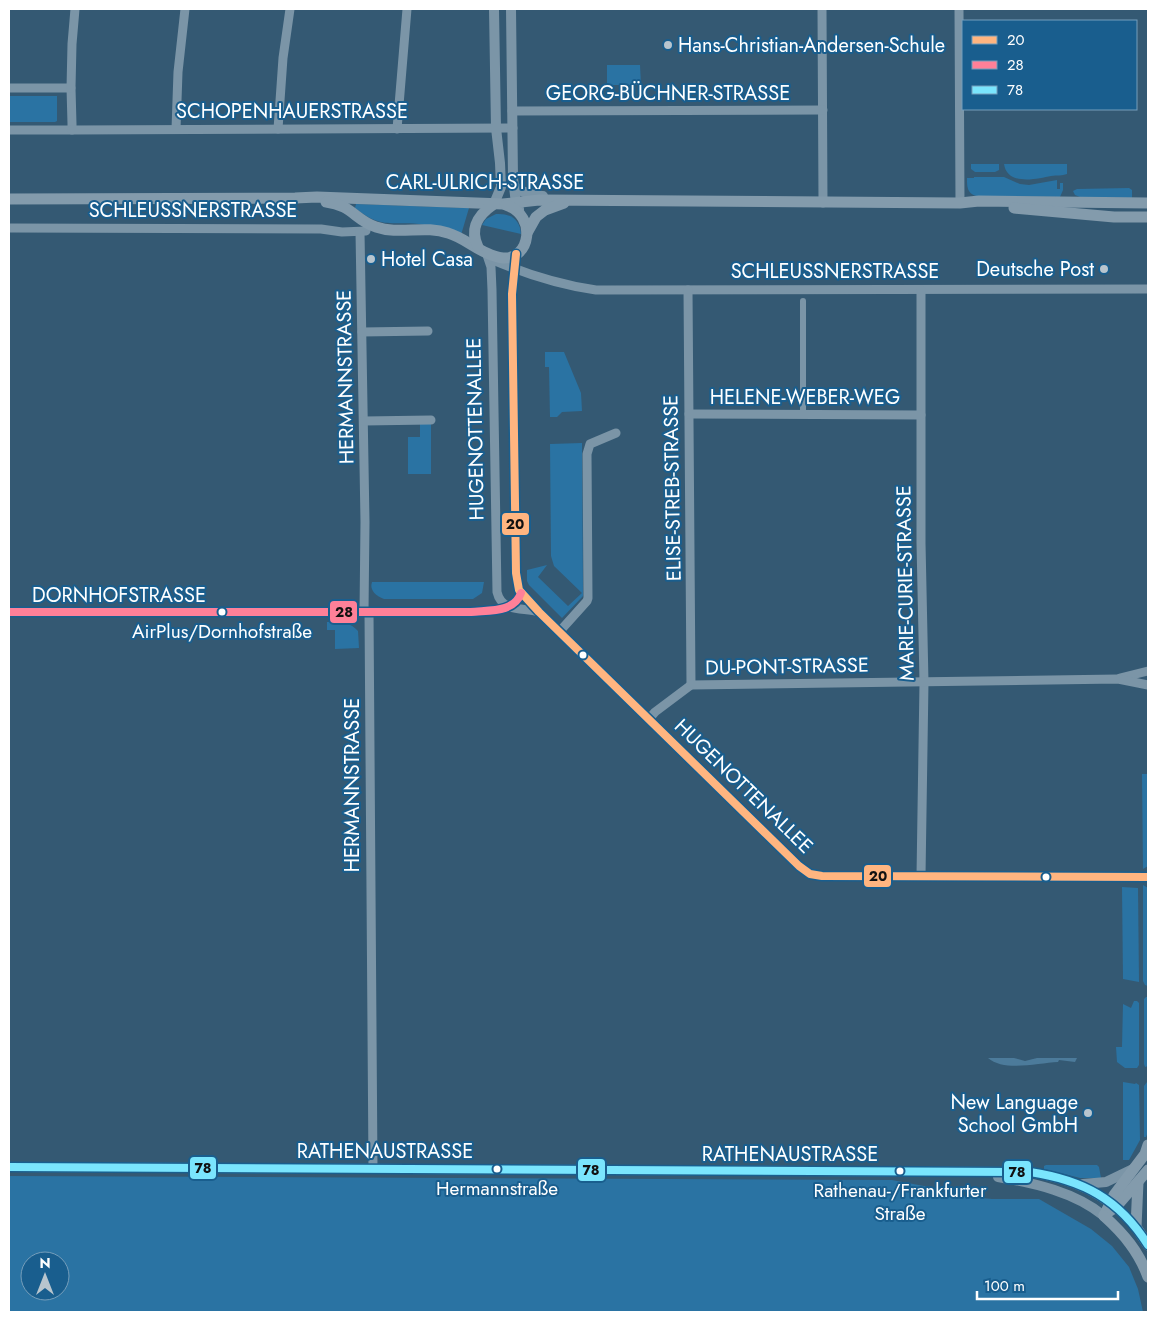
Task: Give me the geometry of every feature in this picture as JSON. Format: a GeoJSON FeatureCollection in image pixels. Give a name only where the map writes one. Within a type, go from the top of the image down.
{"type":"FeatureCollection","features":[{"type":"Feature","properties":{"kind":"main road","name":"CARL-ULRICH-STRASSE"},"geometry":{"type":"LineString","coordinates":[[9,199],[338,197],[499,204],[516,204],[539,200],[960,203],[979,200],[1148,203]]}},
{"type":"Feature","properties":{"kind":"main road","name":"SCHLEUSSNERSTRASSE"},"geometry":{"type":"LineString","coordinates":[[295,198],[336,203],[376,227],[424,230],[431,228],[449,233],[483,252]]}},
{"type":"Feature","properties":{"kind":"main road","name":"HUGENOTTENALLEE"},"geometry":{"type":"LineString","coordinates":[[514,262],[526,242],[527,233],[536,217],[545,210],[568,201]]}},
{"type":"Feature","properties":{"kind":"main road","name":"CARL-ULRICH-STRASSE"},"geometry":{"type":"LineString","coordinates":[[960,203],[978,207],[1148,218]]}},
{"type":"Feature","properties":{"kind":"main road"},"geometry":{"type":"LineString","coordinates":[[499,204],[512,208],[523,216],[527,233]]}},
{"type":"Feature","properties":{"kind":"main road","name":"HUGENOTTENALLEE"},"geometry":{"type":"LineString","coordinates":[[483,252],[474,235],[476,222],[480,215],[499,204]]}},
{"type":"Feature","properties":{"kind":"main road"},"geometry":{"type":"LineString","coordinates":[[483,252],[503,258],[510,257],[514,262]]}},
{"type":"Feature","properties":{"kind":"main road"},"geometry":{"type":"LineString","coordinates":[[1148,1145],[1145,1154],[1104,1216],[1126,1237],[1134,1248],[1143,1263],[1148,1277]]}},
{"type":"Feature","properties":{"kind":"main road"},"geometry":{"type":"LineString","coordinates":[[1113,1204],[1138,1182],[1148,1170]]}},
{"type":"Feature","properties":{"kind":"main road"},"geometry":{"type":"LineString","coordinates":[[1138,1182],[1136,1227],[1148,1245]]}},
{"type":"Feature","properties":{"kind":"street"},"geometry":{"type":"LineString","coordinates":[[72,130],[72,44],[75,9]]}},
{"type":"Feature","properties":{"kind":"street"},"geometry":{"type":"LineString","coordinates":[[176,129],[178,72],[185,9]]}},
{"type":"Feature","properties":{"kind":"street"},"geometry":{"type":"LineString","coordinates":[[278,129],[283,58],[290,9]]}},
{"type":"Feature","properties":{"kind":"street"},"geometry":{"type":"LineString","coordinates":[[397,129],[406,9]]}},
{"type":"Feature","properties":{"kind":"street","name":"HUGENOTTENALLEE"},"geometry":{"type":"LineString","coordinates":[[494,9],[496,128],[501,187],[499,204]]}},
{"type":"Feature","properties":{"kind":"street"},"geometry":{"type":"LineString","coordinates":[[511,9],[513,178],[516,204],[523,216]]}},
{"type":"Feature","properties":{"kind":"street"},"geometry":{"type":"LineString","coordinates":[[822,9],[820,18],[823,110],[823,203]]}},
{"type":"Feature","properties":{"kind":"street"},"geometry":{"type":"LineString","coordinates":[[959,9],[960,203]]}},
{"type":"Feature","properties":{"kind":"street"},"geometry":{"type":"LineString","coordinates":[[9,88],[71,88]]}},
{"type":"Feature","properties":{"kind":"street","name":"GEORG-BÜCHNER-STRASSE"},"geometry":{"type":"LineString","coordinates":[[512,110],[823,110]]}},
{"type":"Feature","properties":{"kind":"street","name":"SCHOPENHAUERSTRASSE"},"geometry":{"type":"LineString","coordinates":[[9,130],[513,128]]}},
{"type":"Feature","properties":{"kind":"street","name":"HUGENOTTENALLEE"},"geometry":{"type":"LineString","coordinates":[[476,203],[486,201],[492,195],[498,157]]}},
{"type":"Feature","properties":{"kind":"street"},"geometry":{"type":"LineString","coordinates":[[515,187],[533,196],[554,197],[568,201]]}},
{"type":"Feature","properties":{"kind":"street","name":"SCHLEUSSNERSTRASSE"},"geometry":{"type":"LineString","coordinates":[[9,228],[321,229],[360,232],[376,227]]}},
{"type":"Feature","properties":{"kind":"street","name":"HERMANNSTRASSE"},"geometry":{"type":"LineString","coordinates":[[360,232],[367,612],[373,1169]]}},
{"type":"Feature","properties":{"kind":"street","name":"HUGENOTTENALLEE"},"geometry":{"type":"LineString","coordinates":[[483,252],[491,267],[492,290],[496,587],[499,599],[508,608]]}},
{"type":"Feature","properties":{"kind":"street","name":"SCHLEUSSNERSTRASSE"},"geometry":{"type":"LineString","coordinates":[[483,252],[514,262],[525,271],[556,282],[596,290],[1148,289]]}},
{"type":"Feature","properties":{"kind":"street","name":"HUGENOTTENALLEE"},"geometry":{"type":"LineString","coordinates":[[514,262],[512,294],[516,573],[521,593],[806,872],[814,876],[1148,877]]}},
{"type":"Feature","properties":{"kind":"street","name":"ELISE-STREB-STRASSE"},"geometry":{"type":"LineString","coordinates":[[688,290],[691,685]]}},
{"type":"Feature","properties":{"kind":"street","name":"MARIE-CURIE-STRASSE"},"geometry":{"type":"LineString","coordinates":[[921,290],[920,414],[924,682],[921,876]]}},
{"type":"Feature","properties":{"kind":"street"},"geometry":{"type":"LineString","coordinates":[[803,301],[803,414]]}},
{"type":"Feature","properties":{"kind":"street"},"geometry":{"type":"LineString","coordinates":[[362,332],[428,332]]}},
{"type":"Feature","properties":{"kind":"street","name":"HELENE-WEBER-WEG"},"geometry":{"type":"LineString","coordinates":[[689,414],[920,414]]}},
{"type":"Feature","properties":{"kind":"street"},"geometry":{"type":"LineString","coordinates":[[364,421],[431,420]]}},
{"type":"Feature","properties":{"kind":"street"},"geometry":{"type":"LineString","coordinates":[[560,631],[588,601],[586,454],[590,444],[616,433]]}},
{"type":"Feature","properties":{"kind":"street"},"geometry":{"type":"LineString","coordinates":[[508,608],[515,603],[521,593]]}},
{"type":"Feature","properties":{"kind":"street"},"geometry":{"type":"LineString","coordinates":[[508,608],[539,612]]}},
{"type":"Feature","properties":{"kind":"street","name":"DORNHOFSTRASSE"},"geometry":{"type":"LineString","coordinates":[[9,612],[471,612],[508,608]]}},
{"type":"Feature","properties":{"kind":"street","name":"DU-PONT-STRASSE"},"geometry":{"type":"LineString","coordinates":[[1118,679],[1148,671]]}},
{"type":"Feature","properties":{"kind":"street","name":"DU-PONT-STRASSE"},"geometry":{"type":"LineString","coordinates":[[649,719],[655,712],[691,685],[924,682],[992,679],[1118,679],[1148,684]]}},
{"type":"Feature","properties":{"kind":"street","name":"RATHENAUSTRASSE"},"geometry":{"type":"LineString","coordinates":[[9,1167],[1030,1172],[1082,1184],[1113,1204],[1136,1227]]}},
{"type":"Feature","properties":{"kind":"street"},"geometry":{"type":"LineString","coordinates":[[1082,1184],[1106,1182],[1136,1168]]}},
{"type":"Feature","properties":{"kind":"street","name":"RATHENAUSTRASSE"},"geometry":{"type":"LineString","coordinates":[[970,1172],[1047,1188],[1095,1208],[1104,1216]]}},
{"type":"Feature","properties":{"kind":"shaded area"},"geometry":{"type":"Polygon","coordinates":[[[607,65],[640,65],[641,85],[607,85],[607,65]]]}},
{"type":"Feature","properties":{"kind":"shaded area"},"geometry":{"type":"Polygon","coordinates":[[[9,96],[57,96],[57,121],[9,122],[9,96]]]}},
{"type":"Feature","properties":{"kind":"shaded area"},"geometry":{"type":"Polygon","coordinates":[[[971,164],[999,164],[999,170],[995,172],[975,172],[971,169],[971,164]]]}},
{"type":"Feature","properties":{"kind":"shaded area"},"geometry":{"type":"Polygon","coordinates":[[[1004,164],[1067,164],[1067,174],[1031,179],[1016,178],[1006,171],[1004,164]]]}},
{"type":"Feature","properties":{"kind":"shaded area"},"geometry":{"type":"Polygon","coordinates":[[[1004,177],[1020,184],[1029,185],[1057,180],[1057,189],[1060,189],[1060,183],[1063,183],[1063,190],[1060,197],[976,196],[969,191],[967,184],[967,178],[1004,177]]]}},
{"type":"Feature","properties":{"kind":"shaded area"},"geometry":{"type":"Polygon","coordinates":[[[1129,188],[1132,190],[1132,198],[1080,197],[1075,195],[1073,191],[1077,189],[1129,188]]]}},
{"type":"Feature","properties":{"kind":"shaded area"},"geometry":{"type":"Polygon","coordinates":[[[356,204],[469,208],[461,235],[419,224],[379,222],[364,215],[355,208],[356,204]]]}},
{"type":"Feature","properties":{"kind":"shaded area"},"geometry":{"type":"Polygon","coordinates":[[[496,214],[513,218],[519,224],[521,234],[482,225],[486,219],[496,214]]]}},
{"type":"Feature","properties":{"kind":"shaded area"},"geometry":{"type":"Polygon","coordinates":[[[545,352],[564,352],[581,393],[582,411],[562,412],[557,417],[550,417],[549,367],[545,367],[545,352]]]}},
{"type":"Feature","properties":{"kind":"shaded area"},"geometry":{"type":"Polygon","coordinates":[[[420,424],[431,424],[431,474],[408,474],[408,437],[420,437],[420,424]]]}},
{"type":"Feature","properties":{"kind":"shaded area"},"geometry":{"type":"Polygon","coordinates":[[[582,443],[583,596],[562,618],[529,585],[527,570],[547,565],[538,577],[568,606],[582,593],[554,566],[551,556],[550,444],[582,443]]]}},
{"type":"Feature","properties":{"kind":"shaded area"},"geometry":{"type":"Polygon","coordinates":[[[372,582],[484,582],[482,593],[473,599],[384,599],[378,596],[371,588],[372,582]]]}},
{"type":"Feature","properties":{"kind":"shaded area"},"geometry":{"type":"Polygon","coordinates":[[[327,622],[344,623],[355,628],[358,631],[359,648],[335,649],[335,630],[327,630],[327,622]]]}},
{"type":"Feature","properties":{"kind":"shaded area"},"geometry":{"type":"Polygon","coordinates":[[[1142,774],[1147,774],[1148,785],[1148,866],[1143,869],[1142,774]]]}},
{"type":"Feature","properties":{"kind":"shaded area"},"geometry":{"type":"Polygon","coordinates":[[[1143,885],[1148,888],[1148,986],[1143,981],[1143,885]]]}},
{"type":"Feature","properties":{"kind":"shaded area"},"geometry":{"type":"Polygon","coordinates":[[[1122,887],[1138,888],[1139,982],[1123,979],[1122,887]]]}},
{"type":"Feature","properties":{"kind":"shaded area"},"geometry":{"type":"Polygon","coordinates":[[[1148,997],[1148,1066],[1145,1067],[1144,999],[1148,997]]]}},
{"type":"Feature","properties":{"kind":"shaded area"},"geometry":{"type":"Polygon","coordinates":[[[1134,1001],[1139,1003],[1139,1065],[1137,1068],[1125,1068],[1117,1062],[1116,1047],[1122,1047],[1123,1004],[1131,1008],[1134,1001]]]}},
{"type":"Feature","properties":{"kind":"shaded area"},"geometry":{"type":"Polygon","coordinates":[[[988,1058],[1014,1058],[1025,1061],[1037,1058],[1077,1058],[1075,1062],[1059,1060],[1058,1062],[1012,1066],[1003,1065],[988,1058]]]}},
{"type":"Feature","properties":{"kind":"shaded area"},"geometry":{"type":"Polygon","coordinates":[[[1123,1082],[1139,1085],[1140,1140],[1129,1160],[1123,1160],[1123,1082]]]}},
{"type":"Feature","properties":{"kind":"shaded area"},"geometry":{"type":"Polygon","coordinates":[[[1147,1082],[1148,1132],[1146,1137],[1144,1137],[1144,1086],[1147,1082]]]}},
{"type":"Feature","properties":{"kind":"shaded area"},"geometry":{"type":"Polygon","coordinates":[[[1046,1165],[1097,1165],[1101,1178],[1080,1178],[1044,1169],[1046,1165]]]}},
{"type":"Feature","properties":{"kind":"shaded area"},"geometry":{"type":"Polygon","coordinates":[[[9,1176],[892,1180],[924,1186],[951,1195],[992,1199],[1039,1199],[1091,1229],[1112,1246],[1129,1267],[1138,1289],[1143,1312],[9,1312],[9,1176]]]}},
{"type":"Feature","properties":{"kind":"transit line","name":"20"},"geometry":{"type":"LineString","coordinates":[[516,254],[512,294],[516,573],[519,590],[539,612],[799,866],[810,874],[822,876],[1148,877]]}},
{"type":"Feature","properties":{"kind":"transit line","name":"28"},"geometry":{"type":"LineString","coordinates":[[9,612],[471,612],[507,607],[513,604],[521,593]]}},
{"type":"Feature","properties":{"kind":"transit line","name":"78"},"geometry":{"type":"LineString","coordinates":[[9,1167],[1030,1172],[1067,1180],[1098,1194],[1125,1215],[1148,1245]]}},
{"type":"Feature","properties":{"kind":"place","name":"Hans-Christian-Andersen-Schule"},"geometry":{"type":"Point","coordinates":[668,45]}},
{"type":"Feature","properties":{"kind":"place","name":"Hotel Casa"},"geometry":{"type":"Point","coordinates":[371,259]}},
{"type":"Feature","properties":{"kind":"place","name":"Deutsche Post"},"geometry":{"type":"Point","coordinates":[1104,269]}},
{"type":"Feature","properties":{"kind":"place","name":"AirPlus/Dornhofstraße"},"geometry":{"type":"Point","coordinates":[222,612]}},
{"type":"Feature","properties":{"kind":"place","name":"New Language School GmbH"},"geometry":{"type":"Point","coordinates":[1088,1113]}},
{"type":"Feature","properties":{"kind":"place","name":"Hermannstraße"},"geometry":{"type":"Point","coordinates":[497,1169]}},
{"type":"Feature","properties":{"kind":"place","name":"Rathenau-/Frankfurter Straße"},"geometry":{"type":"Point","coordinates":[900,1171]}}]}
